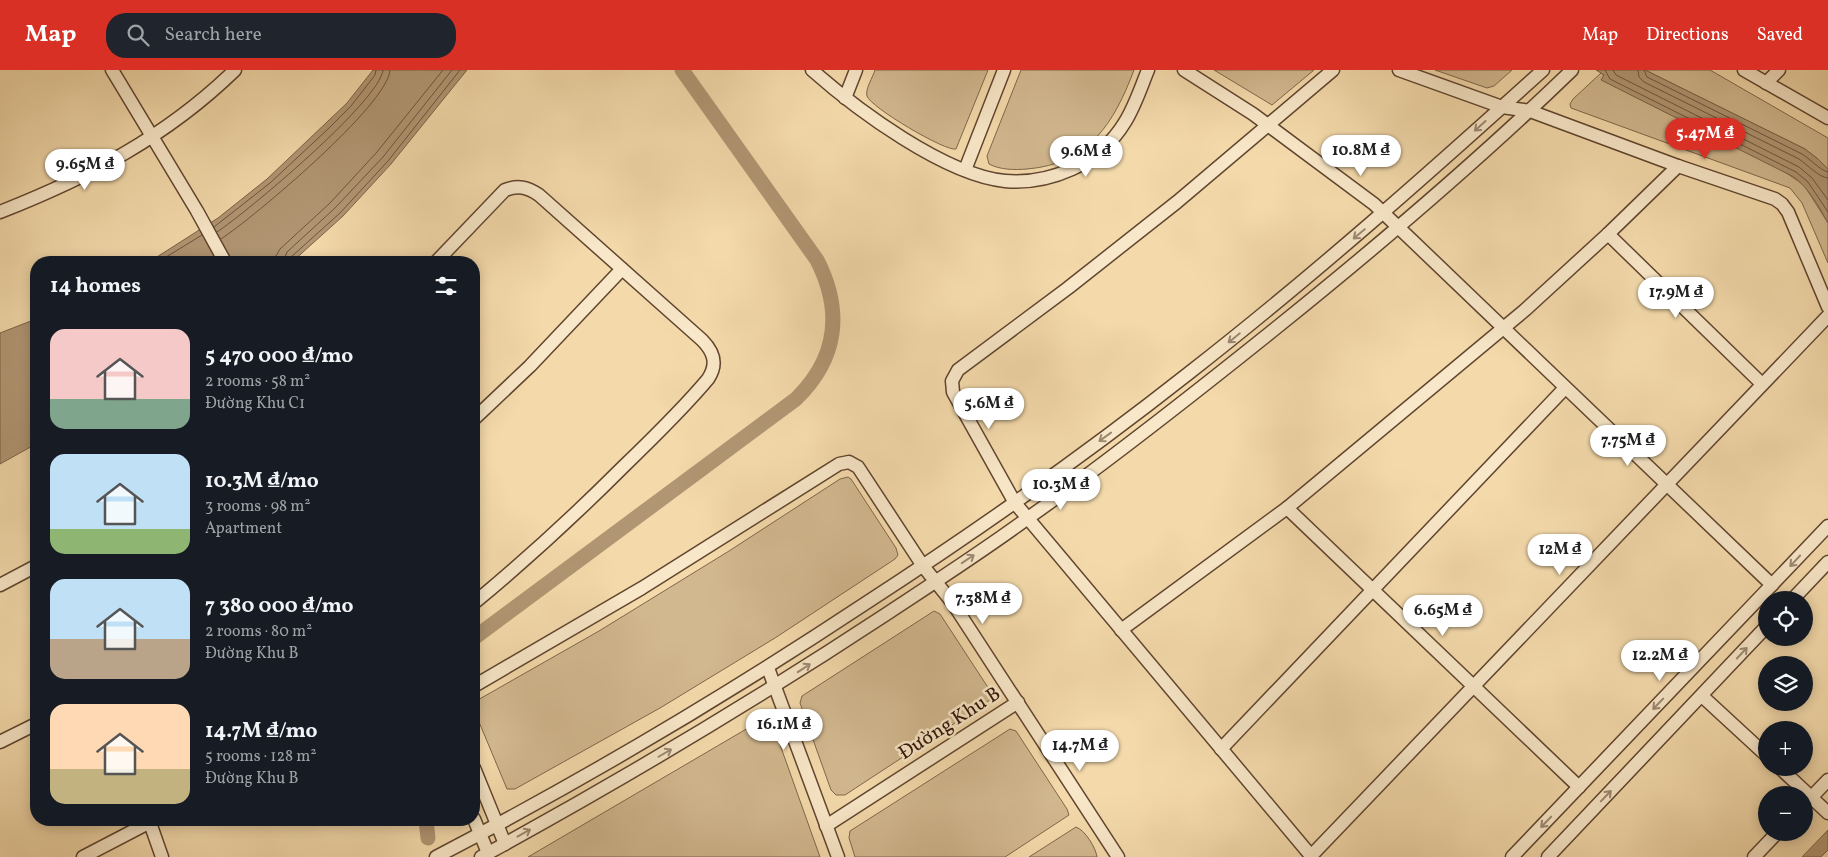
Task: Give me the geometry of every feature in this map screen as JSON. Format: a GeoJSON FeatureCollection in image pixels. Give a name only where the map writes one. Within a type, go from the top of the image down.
{"type":"FeatureCollection","features":[{"type":"Feature","properties":{"kind":"street"},"geometry":{"type":"LineString","coordinates":[[112,70],[153,136],[222,256]]}},
{"type":"Feature","properties":{"kind":"street"},"geometry":{"type":"LineString","coordinates":[[0,212],[109,164],[153,136],[204,98],[235,70]]}},
{"type":"Feature","properties":{"kind":"street"},"geometry":{"type":"LineString","coordinates":[[812,70],[845,98],[896,134],[929,153],[983,177],[1022,182],[1041,180],[1060,174],[1090,159],[1103,148],[1125,122],[1148,70]]}},
{"type":"Feature","properties":{"kind":"street"},"geometry":{"type":"LineString","coordinates":[[845,98],[856,70]]}},
{"type":"Feature","properties":{"kind":"street"},"geometry":{"type":"LineString","coordinates":[[965,170],[1004,70]]}},
{"type":"Feature","properties":{"kind":"street"},"geometry":{"type":"LineString","coordinates":[[1184,70],[1268,125],[1363,195],[1384,213],[1772,585]]}},
{"type":"Feature","properties":{"kind":"street"},"geometry":{"type":"LineString","coordinates":[[1333,70],[1146,227],[954,375],[952,381],[953,392],[1015,503],[1311,857],[1828,316]]}},
{"type":"Feature","properties":{"kind":"street"},"geometry":{"type":"LineString","coordinates":[[1399,70],[1502,106],[1530,111],[1678,166],[1770,197],[1782,204],[1788,212],[1828,307]]}},
{"type":"Feature","properties":{"kind":"street"},"geometry":{"type":"LineString","coordinates":[[436,857],[498,825],[649,739],[768,668],[924,566],[1015,503],[1188,374],[1289,294],[1384,213],[1543,70]]}},
{"type":"Feature","properties":{"kind":"street"},"geometry":{"type":"LineString","coordinates":[[494,852],[775,686],[936,582],[1028,519],[1227,368],[1398,228],[1530,111],[1572,70]]}},
{"type":"Feature","properties":{"kind":"street"},"geometry":{"type":"LineString","coordinates":[[1744,70],[1828,118]]}},
{"type":"Feature","properties":{"kind":"street"},"geometry":{"type":"LineString","coordinates":[[1766,83],[1779,70]]}},
{"type":"Feature","properties":{"kind":"street"},"geometry":{"type":"LineString","coordinates":[[1121,630],[1287,508],[1503,328],[1608,234],[1678,166]]}},
{"type":"Feature","properties":{"kind":"street"},"geometry":{"type":"LineString","coordinates":[[442,256],[505,190],[518,186],[532,191],[707,345],[714,358],[713,372],[703,386],[643,448],[578,512],[480,598]]}},
{"type":"Feature","properties":{"kind":"street"},"geometry":{"type":"LineString","coordinates":[[1608,234],[1762,384]]}},
{"type":"Feature","properties":{"kind":"street"},"geometry":{"type":"LineString","coordinates":[[480,413],[530,366],[622,269]]}},
{"type":"Feature","properties":{"kind":"street"},"geometry":{"type":"LineString","coordinates":[[1221,749],[1565,388]]}},
{"type":"Feature","properties":{"kind":"street"},"geometry":{"type":"LineString","coordinates":[[480,682],[642,588],[843,462],[849,462],[858,467],[924,566],[952,602],[1018,702]]}},
{"type":"Feature","properties":{"kind":"street"},"geometry":{"type":"LineString","coordinates":[[1287,508],[1580,787]]}},
{"type":"Feature","properties":{"kind":"street"},"geometry":{"type":"LineString","coordinates":[[1512,857],[1828,526]]}},
{"type":"Feature","properties":{"kind":"street"},"geometry":{"type":"LineString","coordinates":[[1801,591],[1828,562]]}},
{"type":"Feature","properties":{"kind":"street"},"geometry":{"type":"LineString","coordinates":[[0,585],[30,569]]}},
{"type":"Feature","properties":{"kind":"street"},"geometry":{"type":"LineString","coordinates":[[1548,857],[1758,636]]}},
{"type":"Feature","properties":{"kind":"street"},"geometry":{"type":"LineString","coordinates":[[768,668],[838,857]]}},
{"type":"Feature","properties":{"kind":"street"},"geometry":{"type":"LineString","coordinates":[[1702,696],[1758,748]]}},
{"type":"Feature","properties":{"kind":"street","name":"Đường Khu B"},"geometry":{"type":"LineString","coordinates":[[826,826],[1018,702],[1118,857]]}},
{"type":"Feature","properties":{"kind":"street"},"geometry":{"type":"LineString","coordinates":[[0,742],[30,727]]}},
{"type":"Feature","properties":{"kind":"street"},"geometry":{"type":"LineString","coordinates":[[1787,776],[1795,786]]}},
{"type":"Feature","properties":{"kind":"street"},"geometry":{"type":"LineString","coordinates":[[1813,796],[1828,780]]}},
{"type":"Feature","properties":{"kind":"street"},"geometry":{"type":"LineString","coordinates":[[480,782],[498,825],[494,852]]}},
{"type":"Feature","properties":{"kind":"street"},"geometry":{"type":"LineString","coordinates":[[1813,804],[1828,813]]}},
{"type":"Feature","properties":{"kind":"street"},"geometry":{"type":"LineString","coordinates":[[83,857],[142,826]]}},
{"type":"Feature","properties":{"kind":"street"},"geometry":{"type":"LineString","coordinates":[[153,826],[162,857]]}},
{"type":"Feature","properties":{"kind":"street"},"geometry":{"type":"LineString","coordinates":[[477,826],[480,834],[494,852]]}},
{"type":"Feature","properties":{"kind":"street"},"geometry":{"type":"LineString","coordinates":[[1754,857],[1769,841]]}},
{"type":"Feature","properties":{"kind":"shaded area"},"geometry":{"type":"Polygon","coordinates":[[[875,70],[988,70],[956,149],[938,144],[871,102],[867,93],[875,70]]]}},
{"type":"Feature","properties":{"kind":"shaded area"},"geometry":{"type":"Polygon","coordinates":[[[1021,70],[1134,70],[1118,107],[1108,123],[1096,138],[1083,149],[1067,159],[1049,165],[1022,169],[993,166],[989,164],[987,156],[1021,70]]]}},
{"type":"Feature","properties":{"kind":"shaded area"},"geometry":{"type":"Polygon","coordinates":[[[1214,70],[1314,70],[1272,105],[1214,70]]]}},
{"type":"Feature","properties":{"kind":"shaded area"},"geometry":{"type":"Polygon","coordinates":[[[1435,70],[1512,70],[1494,86],[1487,88],[1435,70]]]}},
{"type":"Feature","properties":{"kind":"shaded area"},"geometry":{"type":"Polygon","coordinates":[[[1645,70],[1710,70],[1828,138],[1828,169],[1805,149],[1645,70]]]}},
{"type":"Feature","properties":{"kind":"shaded area"},"geometry":{"type":"Polygon","coordinates":[[[1601,73],[1604,75],[1602,80],[1779,168],[1804,185],[1828,223],[1828,263],[1802,203],[1790,188],[1571,108],[1570,104],[1573,99],[1601,73]]]}},
{"type":"Feature","properties":{"kind":"shaded area"},"geometry":{"type":"Polygon","coordinates":[[[848,477],[851,479],[896,548],[898,555],[895,559],[775,638],[660,708],[515,789],[507,789],[480,724],[480,699],[599,631],[729,551],[840,479],[848,477]]]}},
{"type":"Feature","properties":{"kind":"shaded area"},"geometry":{"type":"Polygon","coordinates":[[[934,611],[940,614],[989,689],[991,694],[990,700],[845,795],[836,795],[831,790],[800,703],[802,696],[934,611]]]}},
{"type":"Feature","properties":{"kind":"shaded area"},"geometry":{"type":"Polygon","coordinates":[[[760,721],[770,722],[773,725],[820,857],[528,857],[760,721]]]}},
{"type":"Feature","properties":{"kind":"shaded area"},"geometry":{"type":"Polygon","coordinates":[[[1010,729],[1016,731],[1067,809],[1069,815],[1005,857],[855,857],[849,838],[850,831],[1010,729]]]}},
{"type":"Feature","properties":{"kind":"shaded area"},"geometry":{"type":"Polygon","coordinates":[[[1076,827],[1090,840],[1097,857],[1029,857],[1076,827]]]}},
{"type":"Feature","properties":{"kind":"water"},"geometry":{"type":"Polygon","coordinates":[[[373,70],[467,70],[391,164],[343,216],[299,256],[158,256],[218,218],[267,179],[347,103],[373,70]]]}},
{"type":"Feature","properties":{"kind":"water"},"geometry":{"type":"Polygon","coordinates":[[[1596,70],[1645,70],[1805,149],[1828,169],[1828,223],[1809,192],[1794,177],[1601,80],[1604,75],[1596,70]]]}},
{"type":"Feature","properties":{"kind":"water"},"geometry":{"type":"Polygon","coordinates":[[[30,321],[30,447],[0,464],[0,333],[30,321]]]}},
{"type":"Feature","properties":{"kind":"water"},"geometry":{"type":"Polygon","coordinates":[[[1828,830],[1828,850],[1821,857],[1802,857],[1828,830]]]}},
{"type":"Feature","properties":{"kind":"waterway"},"geometry":{"type":"LineString","coordinates":[[480,634],[796,399],[821,367],[828,350],[833,316],[831,297],[817,260],[682,70]]}},
{"type":"Feature","properties":{"kind":"waterway"},"geometry":{"type":"LineString","coordinates":[[427,826],[428,838]]}}]}
